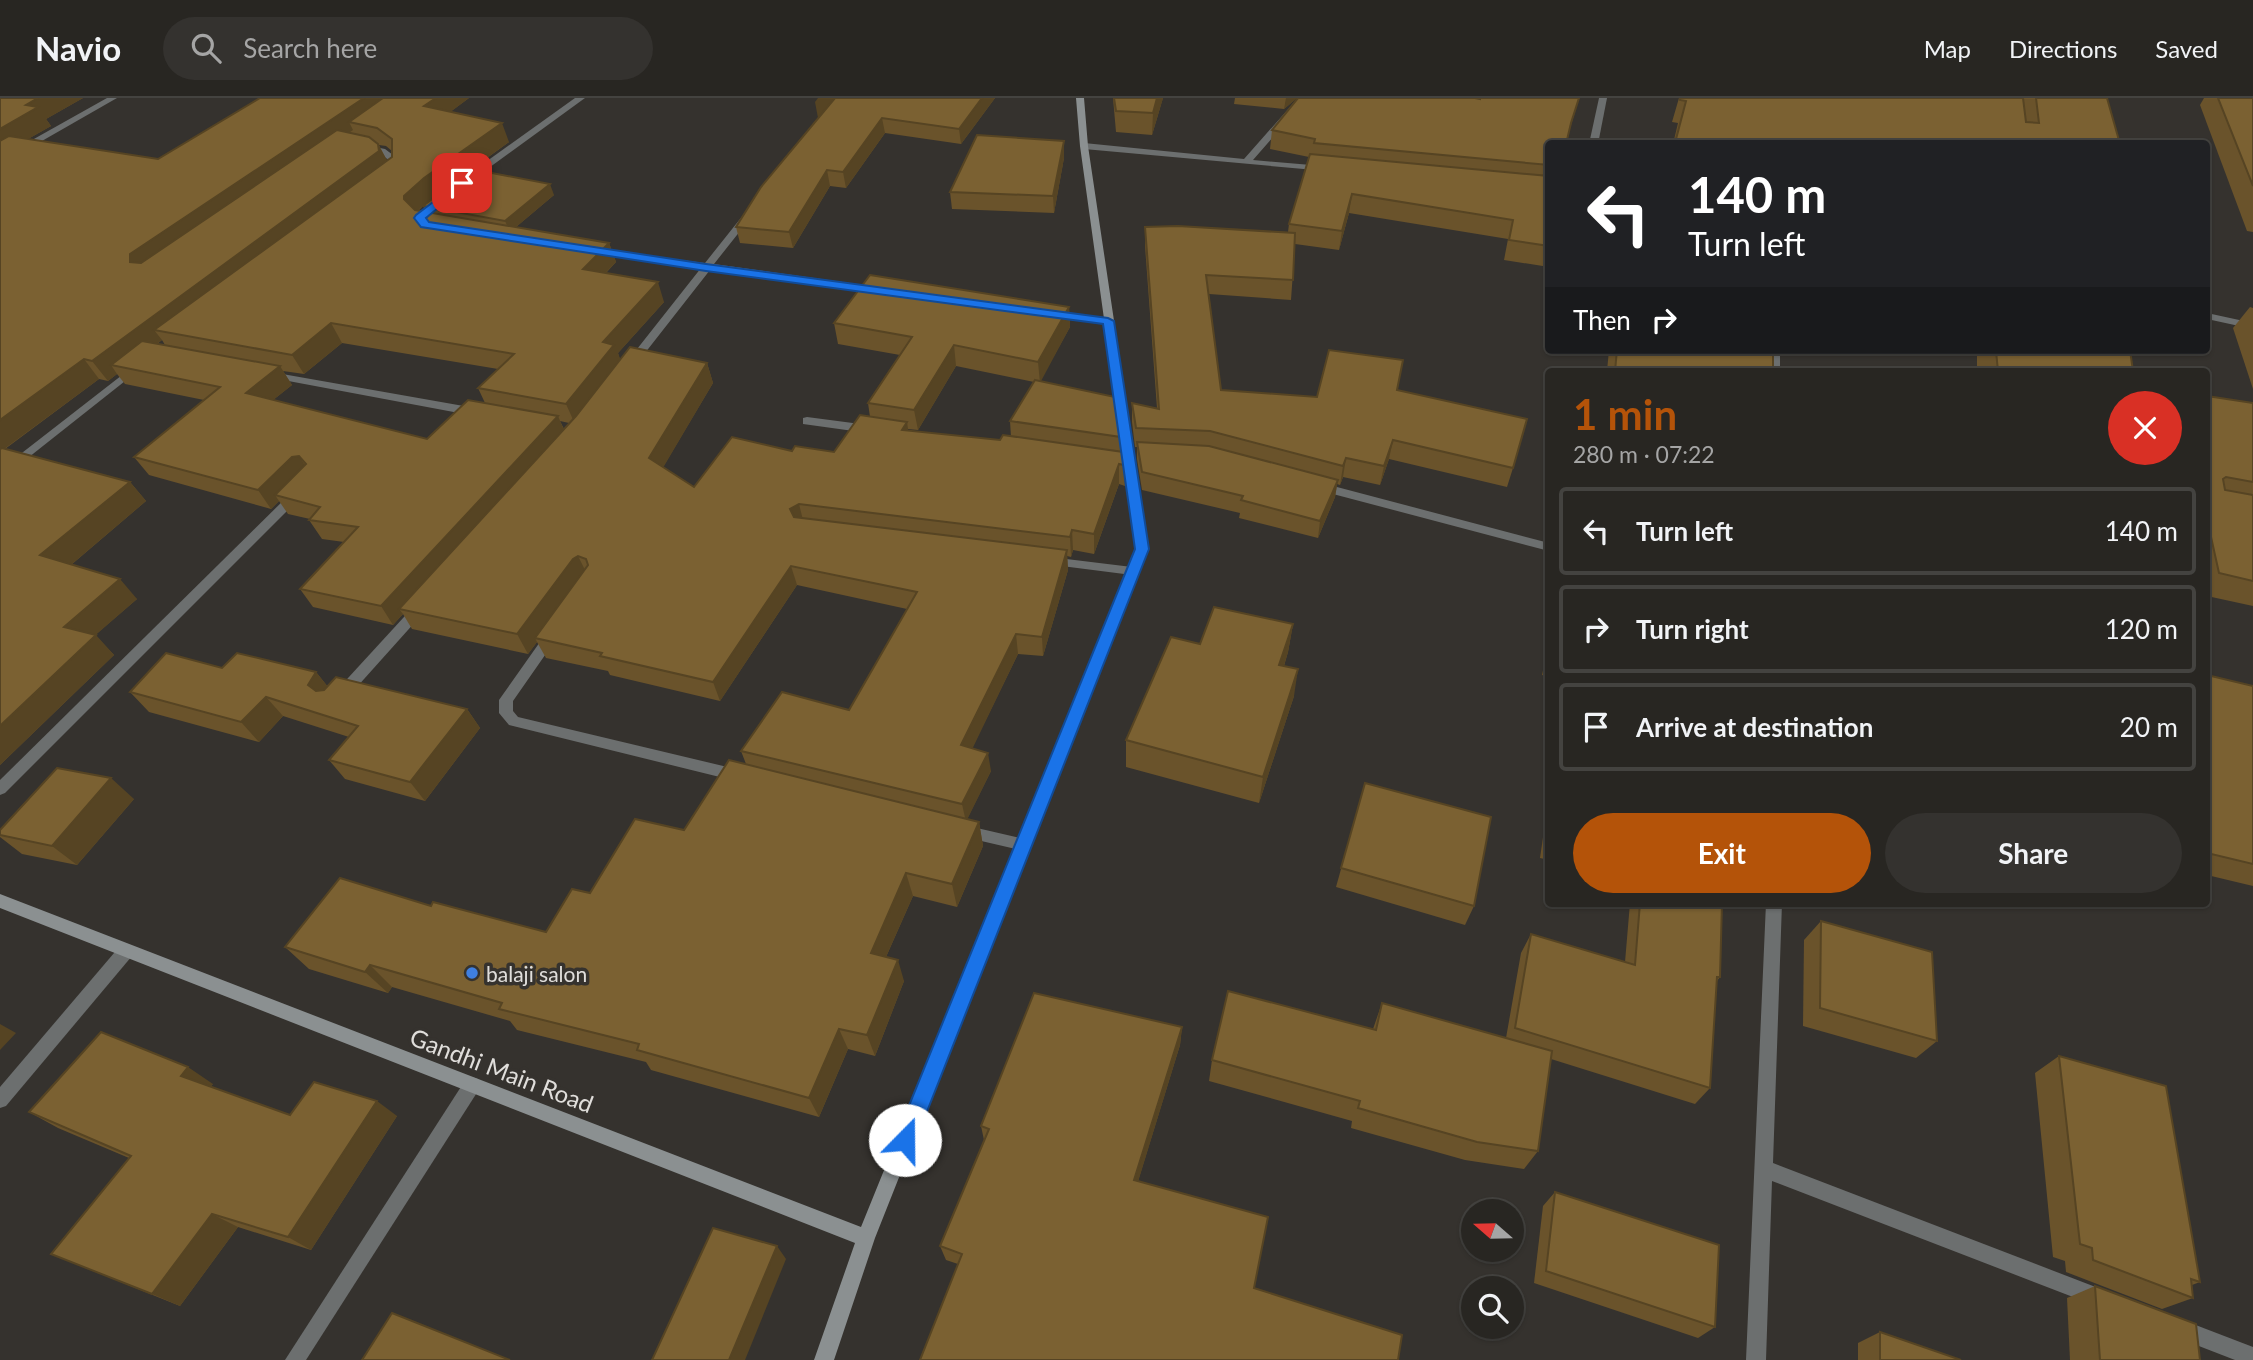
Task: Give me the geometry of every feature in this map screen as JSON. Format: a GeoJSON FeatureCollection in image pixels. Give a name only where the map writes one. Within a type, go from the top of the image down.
{"type":"FeatureCollection","features":[{"type":"Feature","properties":{"kind":"street"},"geometry":{"type":"LineString","coordinates":[[0,162],[113,98]]}},
{"type":"Feature","properties":{"kind":"street"},"geometry":{"type":"LineString","coordinates":[[454,189],[581,98]]}},
{"type":"Feature","properties":{"kind":"street"},"geometry":{"type":"LineString","coordinates":[[824,1360],[866,1238],[1142,549],[1108,321],[1080,98]]}},
{"type":"Feature","properties":{"kind":"street"},"geometry":{"type":"LineString","coordinates":[[1248,160],[1303,98]]}},
{"type":"Feature","properties":{"kind":"street"},"geometry":{"type":"LineString","coordinates":[[1594,140],[1603,98]]}},
{"type":"Feature","properties":{"kind":"street"},"geometry":{"type":"LineString","coordinates":[[358,146],[382,151],[394,160],[396,172],[385,180]]}},
{"type":"Feature","properties":{"kind":"street"},"geometry":{"type":"LineString","coordinates":[[1084,146],[1248,160],[1338,171]]}},
{"type":"Feature","properties":{"kind":"street"},"geometry":{"type":"LineString","coordinates":[[621,376],[755,206]]}},
{"type":"Feature","properties":{"kind":"street"},"geometry":{"type":"LineString","coordinates":[[586,249],[894,293]]}},
{"type":"Feature","properties":{"kind":"street"},"geometry":{"type":"LineString","coordinates":[[1041,312],[1108,321]]}},
{"type":"Feature","properties":{"kind":"street"},"geometry":{"type":"LineString","coordinates":[[2210,317],[2253,326]]}},
{"type":"Feature","properties":{"kind":"street"},"geometry":{"type":"LineString","coordinates":[[0,476],[142,361]]}},
{"type":"Feature","properties":{"kind":"street"},"geometry":{"type":"LineString","coordinates":[[263,373],[483,413]]}},
{"type":"Feature","properties":{"kind":"street"},"geometry":{"type":"LineString","coordinates":[[807,421],[874,430]]}},
{"type":"Feature","properties":{"kind":"street"},"geometry":{"type":"LineString","coordinates":[[0,789],[310,481]]}},
{"type":"Feature","properties":{"kind":"street"},"geometry":{"type":"LineString","coordinates":[[1300,481],[1545,546]]}},
{"type":"Feature","properties":{"kind":"street"},"geometry":{"type":"LineString","coordinates":[[1037,559],[1132,571]]}},
{"type":"Feature","properties":{"kind":"street"},"geometry":{"type":"LineString","coordinates":[[333,704],[424,603]]}},
{"type":"Feature","properties":{"kind":"street"},"geometry":{"type":"LineString","coordinates":[[559,626],[506,699],[506,713],[514,721],[755,780]]}},
{"type":"Feature","properties":{"kind":"street"},"geometry":{"type":"LineString","coordinates":[[943,826],[1024,845]]}},
{"type":"Feature","properties":{"kind":"street","name":"Gandhi Main Road"},"geometry":{"type":"LineString","coordinates":[[0,901],[866,1238]]}},
{"type":"Feature","properties":{"kind":"street"},"geometry":{"type":"LineString","coordinates":[[1756,1360],[1774,907]]}},
{"type":"Feature","properties":{"kind":"street"},"geometry":{"type":"LineString","coordinates":[[0,1100],[126,951]]}},
{"type":"Feature","properties":{"kind":"street"},"geometry":{"type":"LineString","coordinates":[[295,1360],[472,1085]]}},
{"type":"Feature","properties":{"kind":"street"},"geometry":{"type":"LineString","coordinates":[[1764,1169],[2111,1303]]}},
{"type":"Feature","properties":{"kind":"street"},"geometry":{"type":"LineString","coordinates":[[2163,1322],[2253,1357]]}},
{"type":"Feature","properties":{"kind":"building"},"geometry":{"type":"Polygon","coordinates":[[[0,98],[38,98],[26,105],[38,107],[0,129],[0,98]]]}},
{"type":"Feature","properties":{"kind":"building"},"geometry":{"type":"Polygon","coordinates":[[[260,98],[364,98],[130,254],[130,262],[141,263],[337,130],[369,137],[378,144],[379,151],[92,361],[84,359],[0,420],[0,141],[9,136],[158,159],[260,98]]]}},
{"type":"Feature","properties":{"kind":"building"},"geometry":{"type":"Polygon","coordinates":[[[383,98],[436,98],[424,106],[502,123],[424,178],[404,196],[415,210],[609,243],[583,269],[658,282],[603,342],[614,345],[566,404],[478,388],[514,354],[331,323],[292,355],[154,330],[392,157],[392,139],[377,128],[349,122],[383,98]]]}},
{"type":"Feature","properties":{"kind":"building"},"geometry":{"type":"Polygon","coordinates":[[[835,98],[982,98],[959,129],[882,118],[843,172],[827,170],[789,232],[736,227],[761,187],[835,98]]]}},
{"type":"Feature","properties":{"kind":"building"},"geometry":{"type":"Polygon","coordinates":[[[1114,98],[1157,98],[1153,113],[1116,111],[1114,98]]]}},
{"type":"Feature","properties":{"kind":"building"},"geometry":{"type":"Polygon","coordinates":[[[1298,98],[1579,98],[1567,140],[1545,140],[1545,165],[1314,143],[1315,139],[1272,130],[1298,98]]]}},
{"type":"Feature","properties":{"kind":"building"},"geometry":{"type":"Polygon","coordinates":[[[2023,98],[2026,122],[2039,123],[2036,98],[2107,98],[2119,140],[1676,140],[1686,101],[1680,100],[2023,98]]]}},
{"type":"Feature","properties":{"kind":"building"},"geometry":{"type":"Polygon","coordinates":[[[2218,98],[2253,98],[2253,186],[2218,98]]]}},
{"type":"Feature","properties":{"kind":"building"},"geometry":{"type":"Polygon","coordinates":[[[977,135],[1064,141],[1053,196],[950,192],[977,135]]]}},
{"type":"Feature","properties":{"kind":"building"},"geometry":{"type":"Polygon","coordinates":[[[1310,154],[1545,176],[1545,245],[1509,240],[1513,220],[1352,194],[1342,231],[1289,224],[1310,154]]]}},
{"type":"Feature","properties":{"kind":"building"},"geometry":{"type":"Polygon","coordinates":[[[471,169],[550,184],[505,221],[423,206],[471,169]]]}},
{"type":"Feature","properties":{"kind":"building"},"geometry":{"type":"Polygon","coordinates":[[[1178,226],[1295,233],[1293,280],[1206,275],[1221,390],[1317,397],[1329,350],[1403,360],[1397,390],[1527,419],[1513,468],[1393,440],[1384,466],[1346,458],[1343,466],[1210,431],[1136,428],[1132,403],[1159,409],[1145,227],[1178,226]]]}},
{"type":"Feature","properties":{"kind":"building"},"geometry":{"type":"Polygon","coordinates":[[[870,275],[1069,307],[1038,362],[954,345],[914,410],[868,403],[912,337],[834,323],[870,275]]]}},
{"type":"Feature","properties":{"kind":"building"},"geometry":{"type":"Polygon","coordinates":[[[142,341],[280,366],[246,393],[427,439],[468,400],[558,416],[381,606],[300,589],[358,527],[309,520],[320,507],[275,495],[306,464],[299,456],[292,457],[258,490],[134,457],[220,387],[111,365],[142,341]]]}},
{"type":"Feature","properties":{"kind":"building"},"geometry":{"type":"Polygon","coordinates":[[[630,347],[707,363],[649,458],[694,487],[732,437],[792,451],[795,446],[834,452],[860,415],[907,422],[902,430],[1000,440],[1003,435],[1123,452],[1124,465],[1119,464],[1094,534],[1072,530],[1070,537],[799,504],[790,509],[794,517],[1067,550],[1042,637],[1016,634],[961,745],[988,753],[962,804],[741,751],[782,692],[849,710],[917,592],[791,566],[713,682],[535,638],[588,565],[586,559],[578,556],[517,634],[399,609],[576,416],[630,347]]]}},
{"type":"Feature","properties":{"kind":"building"},"geometry":{"type":"Polygon","coordinates":[[[1617,354],[1773,354],[1773,368],[1615,368],[1617,354]]]}},
{"type":"Feature","properties":{"kind":"building"},"geometry":{"type":"Polygon","coordinates":[[[1996,354],[2131,354],[2133,368],[1998,368],[1996,354]]]}},
{"type":"Feature","properties":{"kind":"building"},"geometry":{"type":"Polygon","coordinates":[[[1035,380],[1115,397],[1121,437],[1010,421],[1035,380]]]}},
{"type":"Feature","properties":{"kind":"building"},"geometry":{"type":"Polygon","coordinates":[[[2210,396],[2253,403],[2253,482],[2226,477],[2223,479],[2225,490],[2253,495],[2253,581],[2219,573],[2210,532],[2210,396]]]}},
{"type":"Feature","properties":{"kind":"building"},"geometry":{"type":"Polygon","coordinates":[[[1137,442],[1209,446],[1338,480],[1320,521],[1241,500],[1243,496],[1142,472],[1137,442]]]}},
{"type":"Feature","properties":{"kind":"building"},"geometry":{"type":"Polygon","coordinates":[[[0,449],[130,482],[40,555],[120,579],[64,627],[96,635],[0,726],[0,449]]]}},
{"type":"Feature","properties":{"kind":"building"},"geometry":{"type":"Polygon","coordinates":[[[1214,607],[1293,624],[1279,665],[1298,669],[1263,777],[1126,740],[1171,637],[1200,644],[1214,607]]]}},
{"type":"Feature","properties":{"kind":"building"},"geometry":{"type":"Polygon","coordinates":[[[166,653],[222,668],[237,653],[316,672],[308,685],[316,691],[324,690],[336,677],[467,709],[410,782],[329,760],[358,726],[266,697],[241,722],[130,692],[166,653]]]}},
{"type":"Feature","properties":{"kind":"building"},"geometry":{"type":"Polygon","coordinates":[[[2210,676],[2253,686],[2253,864],[2210,854],[2210,676]]]}},
{"type":"Feature","properties":{"kind":"building"},"geometry":{"type":"Polygon","coordinates":[[[729,760],[979,822],[952,884],[906,873],[871,953],[898,960],[867,1035],[839,1029],[809,1098],[637,1050],[639,1044],[499,1009],[502,1003],[370,965],[365,972],[285,947],[340,878],[431,906],[433,902],[546,932],[572,889],[590,893],[635,819],[684,830],[729,760]]]}},
{"type":"Feature","properties":{"kind":"building"},"geometry":{"type":"Polygon","coordinates":[[[57,768],[111,778],[52,846],[0,835],[0,830],[57,768]]]}},
{"type":"Feature","properties":{"kind":"building"},"geometry":{"type":"Polygon","coordinates":[[[1365,783],[1491,817],[1474,906],[1341,868],[1365,783]]]}},
{"type":"Feature","properties":{"kind":"building"},"geometry":{"type":"Polygon","coordinates":[[[1640,907],[1722,907],[1720,977],[1717,977],[1710,1088],[1515,1028],[1531,934],[1635,965],[1640,907]]]}},
{"type":"Feature","properties":{"kind":"building"},"geometry":{"type":"Polygon","coordinates":[[[1821,921],[1932,952],[1937,1041],[1820,1008],[1821,921]]]}},
{"type":"Feature","properties":{"kind":"building"},"geometry":{"type":"Polygon","coordinates":[[[1228,991],[1376,1030],[1382,1003],[1552,1051],[1538,1151],[1477,1142],[1358,1108],[1360,1101],[1212,1060],[1228,991]]]}},
{"type":"Feature","properties":{"kind":"building"},"geometry":{"type":"Polygon","coordinates":[[[1034,993],[1182,1027],[1134,1180],[1268,1217],[1254,1288],[1402,1335],[1398,1360],[920,1360],[962,1254],[940,1246],[989,1129],[981,1126],[1034,993]]]}},
{"type":"Feature","properties":{"kind":"building"},"geometry":{"type":"Polygon","coordinates":[[[101,1032],[188,1067],[181,1076],[290,1115],[314,1082],[377,1101],[288,1237],[212,1214],[152,1294],[51,1254],[131,1156],[29,1112],[101,1032]]]}},
{"type":"Feature","properties":{"kind":"building"},"geometry":{"type":"Polygon","coordinates":[[[2059,1056],[2166,1086],[2200,1282],[2191,1279],[2193,1298],[2093,1260],[2092,1248],[2080,1244],[2059,1056]]]}},
{"type":"Feature","properties":{"kind":"building"},"geometry":{"type":"Polygon","coordinates":[[[1555,1192],[1719,1245],[1715,1327],[1546,1271],[1555,1192]]]}},
{"type":"Feature","properties":{"kind":"building"},"geometry":{"type":"Polygon","coordinates":[[[713,1228],[777,1246],[729,1360],[652,1360],[713,1228]]]}},
{"type":"Feature","properties":{"kind":"building"},"geometry":{"type":"Polygon","coordinates":[[[2095,1286],[2196,1324],[2200,1360],[2100,1360],[2095,1286]]]}},
{"type":"Feature","properties":{"kind":"building"},"geometry":{"type":"Polygon","coordinates":[[[392,1313],[510,1360],[362,1360],[392,1313]]]}},
{"type":"Feature","properties":{"kind":"building"},"geometry":{"type":"Polygon","coordinates":[[[1880,1332],[1961,1360],[1880,1360],[1880,1332]]]}},
{"type":"Feature","properties":{"kind":"place","name":"balaji salon"},"geometry":{"type":"Point","coordinates":[472,973]}},
{"type":"Feature","properties":{"kind":"route"},"geometry":{"type":"LineString","coordinates":[[462,183],[419,218],[425,225],[706,267],[1108,321],[1142,549],[905,1140]]}}]}
